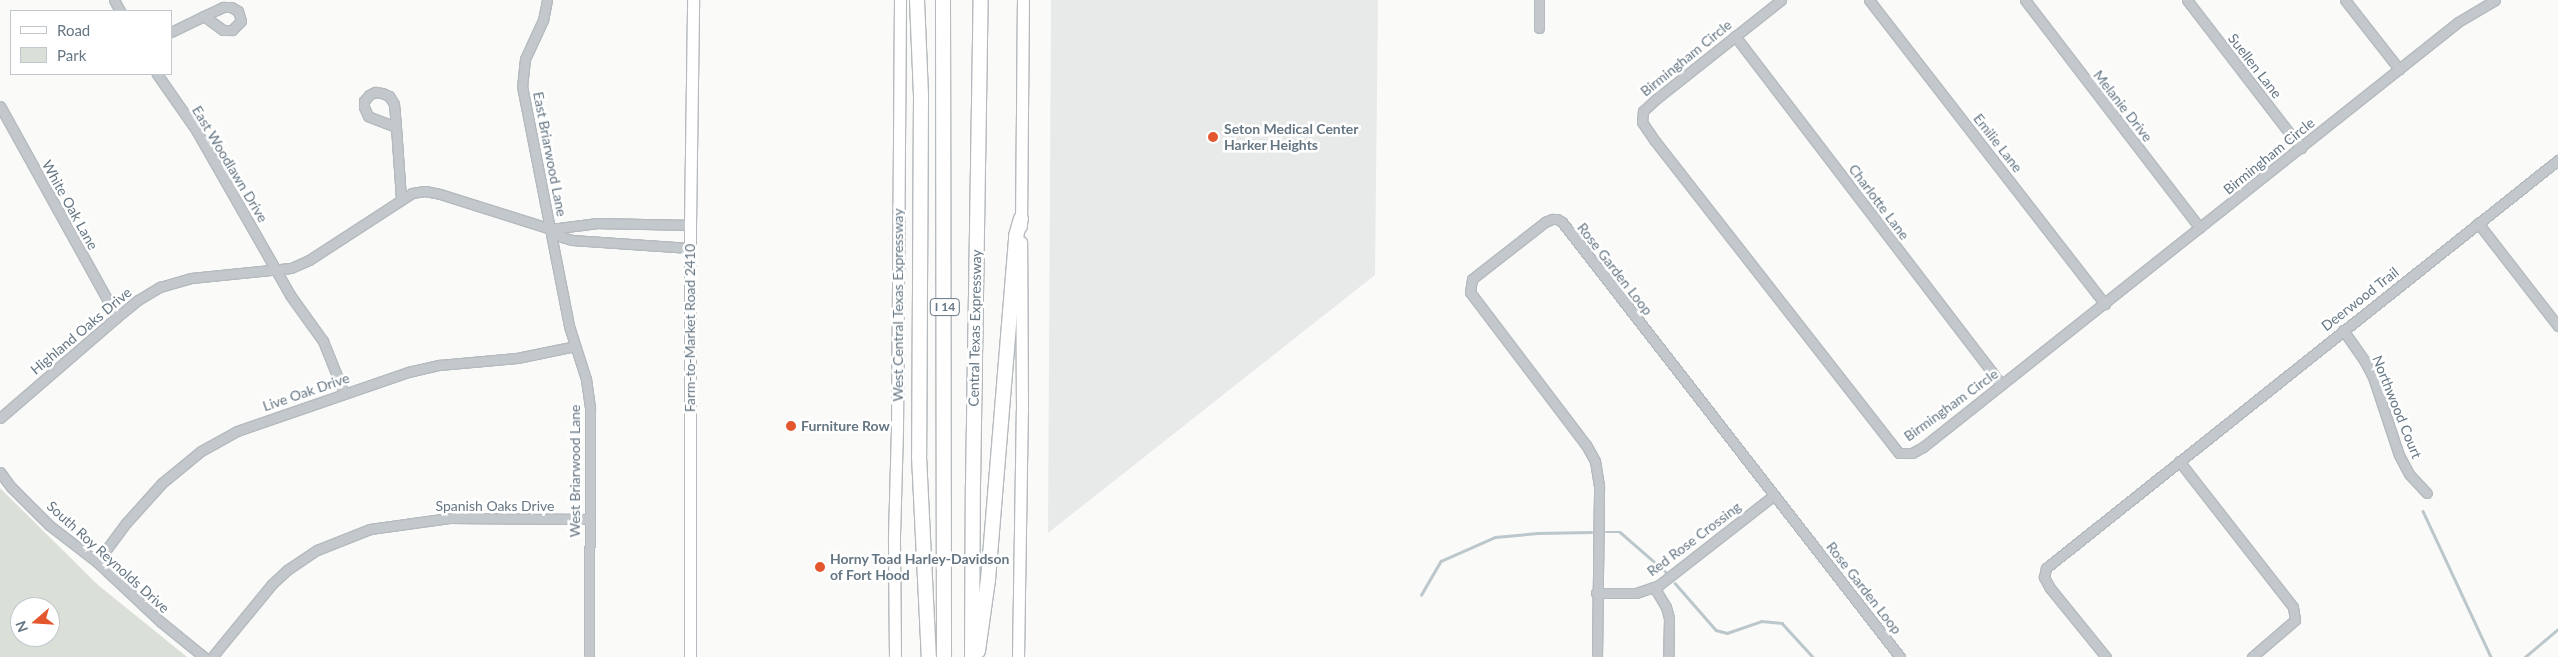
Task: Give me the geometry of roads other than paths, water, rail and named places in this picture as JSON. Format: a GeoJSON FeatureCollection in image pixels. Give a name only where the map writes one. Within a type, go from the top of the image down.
{"type":"FeatureCollection","features":[{"type":"Feature","properties":{"kind":"highway"},"geometry":{"type":"LineString","coordinates":[[917,0],[921,97],[919,456],[929,657]]}},
{"type":"Feature","properties":{"kind":"highway","name":"Central Texas Expressway"},"geometry":{"type":"LineString","coordinates":[[943,0],[944,657]]}},
{"type":"Feature","properties":{"kind":"highway","name":"Central Texas Expressway"},"geometry":{"type":"LineString","coordinates":[[972,657],[973,475],[982,0]]}},
{"type":"Feature","properties":{"kind":"highway"},"geometry":{"type":"LineString","coordinates":[[977,657],[988,580],[1016,236],[1021,219]]}},
{"type":"Feature","properties":{"kind":"main road","name":"Farm-to-Market Road 2410"},"geometry":{"type":"LineString","coordinates":[[690,657],[690,225],[693,0]]}},
{"type":"Feature","properties":{"kind":"main road","name":"West Central Texas Expressway"},"geometry":{"type":"LineString","coordinates":[[896,657],[894,536],[897,430],[900,0]]}},
{"type":"Feature","properties":{"kind":"main road"},"geometry":{"type":"LineString","coordinates":[[1018,657],[1021,561],[1023,0]]}},
{"type":"Feature","properties":{"kind":"street","name":"East Briarwood Lane"},"geometry":{"type":"LineString","coordinates":[[547,0],[543,20],[525,59],[522,86],[551,228]]}},
{"type":"Feature","properties":{"kind":"street"},"geometry":{"type":"LineString","coordinates":[[1539,0],[1539,28]]}},
{"type":"Feature","properties":{"kind":"street","name":"Birmingham Circle"},"geometry":{"type":"LineString","coordinates":[[1781,0],[1643,111],[1642,122],[1899,454],[1912,454],[1923,447],[2458,22],[2495,0]]}},
{"type":"Feature","properties":{"kind":"street","name":"Emilie Lane"},"geometry":{"type":"LineString","coordinates":[[1869,0],[2105,304]]}},
{"type":"Feature","properties":{"kind":"street","name":"Melanie Drive"},"geometry":{"type":"LineString","coordinates":[[2025,0],[2200,228]]}},
{"type":"Feature","properties":{"kind":"street","name":"Suellen Lane"},"geometry":{"type":"LineString","coordinates":[[2187,0],[2301,148]]}},
{"type":"Feature","properties":{"kind":"street"},"geometry":{"type":"LineString","coordinates":[[2345,0],[2399,69]]}},
{"type":"Feature","properties":{"kind":"street"},"geometry":{"type":"LineString","coordinates":[[172,32],[204,16]]}},
{"type":"Feature","properties":{"kind":"street","name":"Charlotte Lane"},"geometry":{"type":"LineString","coordinates":[[1735,36],[2002,385]]}},
{"type":"Feature","properties":{"kind":"street","name":"East Woodlawn Drive"},"geometry":{"type":"LineString","coordinates":[[158,75],[196,130],[290,296],[324,341],[344,394]]}},
{"type":"Feature","properties":{"kind":"street","name":"White Oak Lane"},"geometry":{"type":"LineString","coordinates":[[0,106],[117,317]]}},
{"type":"Feature","properties":{"kind":"street"},"geometry":{"type":"LineString","coordinates":[[396,127],[401,199]]}},
{"type":"Feature","properties":{"kind":"street","name":"Deerwood Trail"},"geometry":{"type":"LineString","coordinates":[[2106,657],[2050,588],[2044,577],[2046,568],[2558,160]]}},
{"type":"Feature","properties":{"kind":"street","name":"Highland Oaks Drive"},"geometry":{"type":"LineString","coordinates":[[0,418],[117,317],[138,300],[160,287],[173,282],[200,277],[291,268],[309,260],[412,193],[425,191],[440,194],[551,228],[562,237],[572,240],[690,248]]}},
{"type":"Feature","properties":{"kind":"street","name":"Rose Garden Loop"},"geometry":{"type":"LineString","coordinates":[[1596,657],[1599,486],[1595,461],[1586,445],[1470,292],[1472,278],[1545,222],[1557,219],[1562,222],[1900,657]]}},
{"type":"Feature","properties":{"kind":"street","name":"Highland Oaks Drive"},"geometry":{"type":"LineString","coordinates":[[551,228],[598,223],[690,225]]}},
{"type":"Feature","properties":{"kind":"street"},"geometry":{"type":"LineString","coordinates":[[2478,223],[2558,326]]}},
{"type":"Feature","properties":{"kind":"street","name":"West Briarwood Lane"},"geometry":{"type":"LineString","coordinates":[[551,228],[575,346],[586,379],[590,409],[589,657]]}},
{"type":"Feature","properties":{"kind":"street","name":"Northwood Court"},"geometry":{"type":"LineString","coordinates":[[2343,330],[2364,360],[2373,377],[2399,455],[2409,474],[2427,493]]}},
{"type":"Feature","properties":{"kind":"street","name":"Live Oak Drive"},"geometry":{"type":"LineString","coordinates":[[97,562],[145,500],[184,463],[237,431],[408,372],[439,365],[517,358],[575,346]]}},
{"type":"Feature","properties":{"kind":"street"},"geometry":{"type":"LineString","coordinates":[[2179,461],[2293,607],[2295,620],[2252,657]]}},
{"type":"Feature","properties":{"kind":"street","name":"South Roy Reynolds Drive"},"geometry":{"type":"LineString","coordinates":[[0,472],[11,487],[49,525],[97,562],[161,622],[204,657]]}},
{"type":"Feature","properties":{"kind":"street","name":"Red Rose Crossing"},"geometry":{"type":"LineString","coordinates":[[1596,593],[1636,593],[1654,587],[1774,495]]}},
{"type":"Feature","properties":{"kind":"street","name":"Spanish Oaks Drive"},"geometry":{"type":"LineString","coordinates":[[212,657],[272,584],[287,570],[317,550],[362,532],[403,523],[449,518],[590,518]]}},
{"type":"Feature","properties":{"kind":"street"},"geometry":{"type":"LineString","coordinates":[[1654,587],[1666,607],[1668,618],[1668,657]]}},
{"type":"Feature","properties":{"kind":"waterway"},"geometry":{"type":"LineString","coordinates":[[2423,511],[2491,657]]}},
{"type":"Feature","properties":{"kind":"waterway"},"geometry":{"type":"LineString","coordinates":[[1421,595],[1441,561],[1495,537],[1538,533],[1591,532]]}},
{"type":"Feature","properties":{"kind":"waterway"},"geometry":{"type":"LineString","coordinates":[[1606,532],[1620,532],[1665,571]]}},
{"type":"Feature","properties":{"kind":"waterway"},"geometry":{"type":"LineString","coordinates":[[1675,583],[1716,630],[1727,633],[1761,621],[1782,623],[1813,657]]}},
{"type":"Feature","properties":{"kind":"waterway"},"geometry":{"type":"LineString","coordinates":[[2525,657],[2558,629]]}},
{"type":"Feature","properties":{"kind":"place","name":"Seton Medical Center Harker Heights"},"geometry":{"type":"Point","coordinates":[1213,137]}},
{"type":"Feature","properties":{"kind":"place","name":"Furniture Row"},"geometry":{"type":"Point","coordinates":[791,426]}},
{"type":"Feature","properties":{"kind":"place","name":"Horny Toad Harley-Davidson of Fort Hood"},"geometry":{"type":"Point","coordinates":[820,567]}}]}
